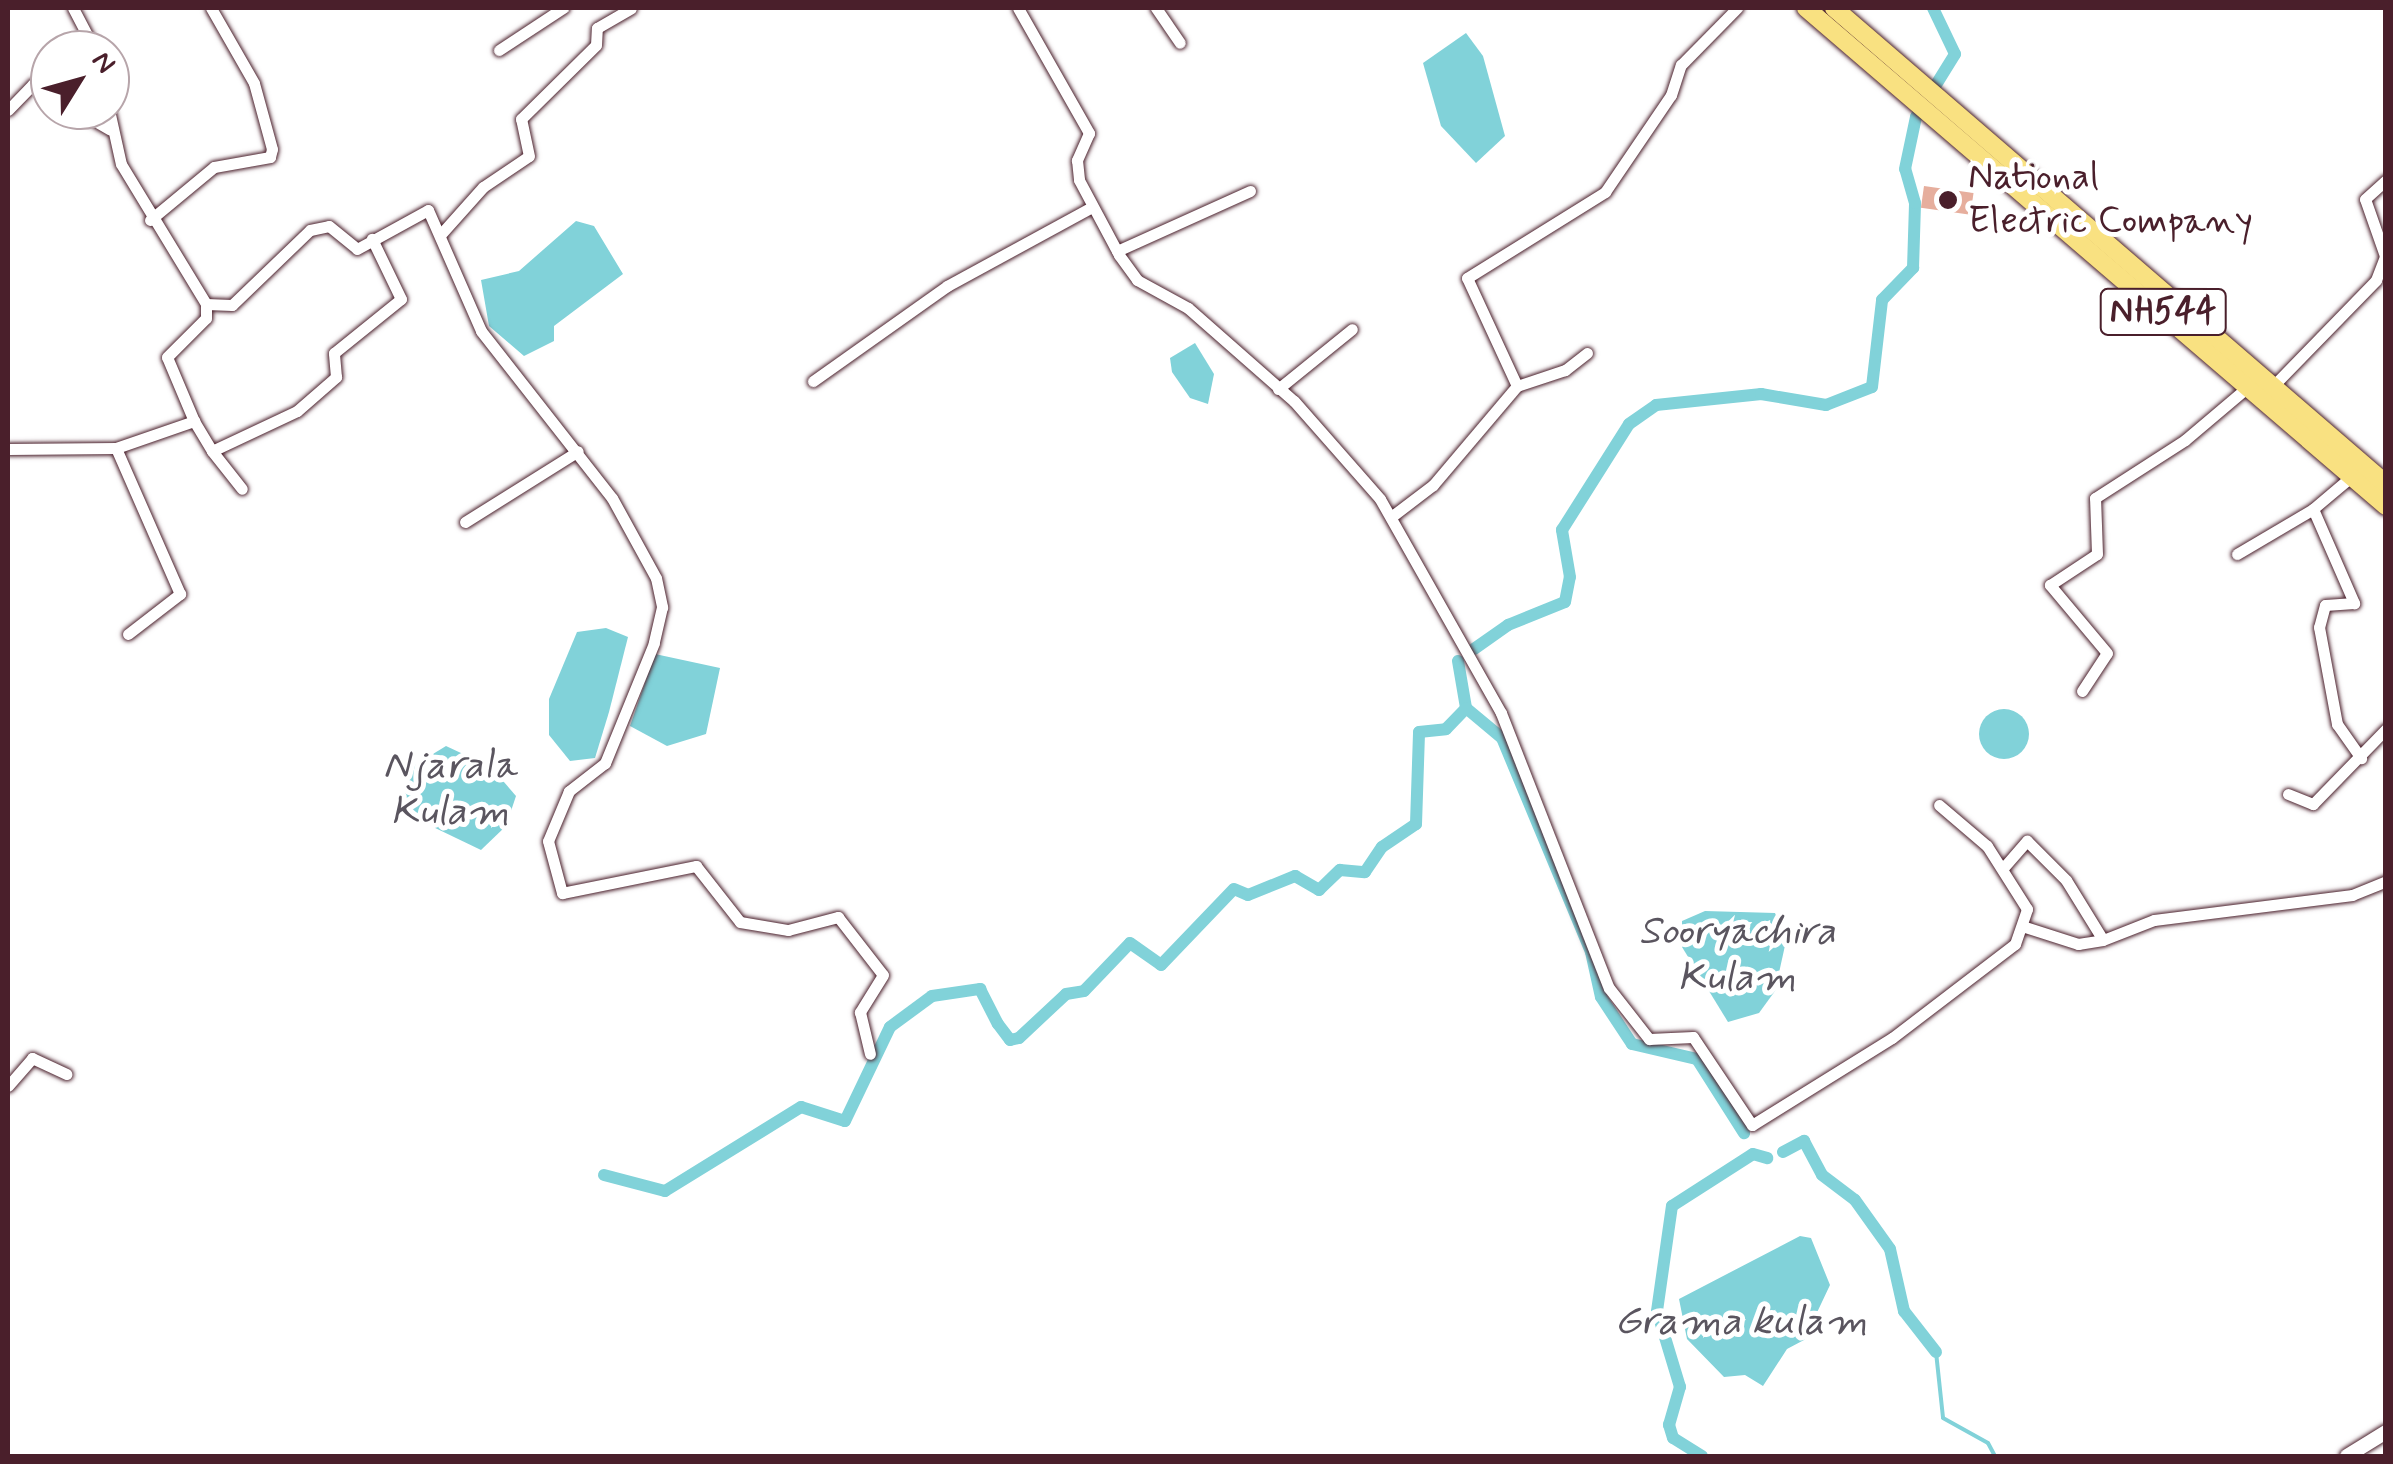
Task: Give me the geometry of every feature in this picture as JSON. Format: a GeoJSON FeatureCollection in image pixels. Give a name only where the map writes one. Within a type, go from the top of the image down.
{"type":"FeatureCollection","features":[{"type":"Feature","properties":{"kind":"highway","name":"NH544"},"geometry":{"type":"LineString","coordinates":[[1806,8],[1934,124],[2250,386],[2386,506]]}},
{"type":"Feature","properties":{"kind":"highway","name":"NH544"},"geometry":{"type":"LineString","coordinates":[[1834,8],[2386,480]]}},
{"type":"Feature","properties":{"kind":"street"},"geometry":{"type":"LineString","coordinates":[[150,220],[214,167],[270,156],[272,149],[254,83],[211,8]]}},
{"type":"Feature","properties":{"kind":"street"},"geometry":{"type":"LineString","coordinates":[[499,50],[563,8]]}},
{"type":"Feature","properties":{"kind":"street"},"geometry":{"type":"LineString","coordinates":[[441,234],[483,187],[529,156],[522,120],[596,44],[597,28],[630,8]]}},
{"type":"Feature","properties":{"kind":"street"},"geometry":{"type":"LineString","coordinates":[[1156,8],[1180,43]]}},
{"type":"Feature","properties":{"kind":"street"},"geometry":{"type":"LineString","coordinates":[[1517,386],[1467,278],[1604,192],[1671,95],[1680,65],[1737,8]]}},
{"type":"Feature","properties":{"kind":"street"},"geometry":{"type":"LineString","coordinates":[[1023,9],[1089,133],[1077,160],[1090,208],[1117,251],[1137,280],[1188,308],[1278,390],[1391,516],[1501,712],[1609,988],[1649,1039],[1693,1038],[1752,1125],[1892,1038],[2015,944],[2027,909],[2004,868],[1939,806]]}},
{"type":"Feature","properties":{"kind":"street"},"geometry":{"type":"LineString","coordinates":[[8,110],[30,87]]}},
{"type":"Feature","properties":{"kind":"street"},"geometry":{"type":"LineString","coordinates":[[110,130],[150,220],[206,304],[206,318],[167,357],[194,421],[242,489]]}},
{"type":"Feature","properties":{"kind":"street"},"geometry":{"type":"LineString","coordinates":[[2281,389],[2376,280],[2385,256],[2366,199],[2386,180]]}},
{"type":"Feature","properties":{"kind":"street"},"geometry":{"type":"LineString","coordinates":[[1117,251],[1250,192]]}},
{"type":"Feature","properties":{"kind":"street"},"geometry":{"type":"LineString","coordinates":[[206,304],[232,304],[310,230],[329,226],[357,250],[421,207],[441,234],[480,331],[578,451],[643,549],[662,608],[605,762],[568,791],[557,815],[548,841],[562,893],[696,866],[740,922],[788,930],[838,917],[883,975],[860,1012],[870,1054]]}},
{"type":"Feature","properties":{"kind":"street"},"geometry":{"type":"LineString","coordinates":[[813,381],[947,286],[1090,208]]}},
{"type":"Feature","properties":{"kind":"street"},"geometry":{"type":"LineString","coordinates":[[212,451],[296,410],[336,377],[334,353],[402,299],[372,239]]}},
{"type":"Feature","properties":{"kind":"street"},"geometry":{"type":"LineString","coordinates":[[1278,390],[1352,329]]}},
{"type":"Feature","properties":{"kind":"street"},"geometry":{"type":"LineString","coordinates":[[1391,516],[1433,485],[1517,386],[1565,370],[1587,353]]}},
{"type":"Feature","properties":{"kind":"street"},"geometry":{"type":"LineString","coordinates":[[2082,691],[2107,653],[2050,585],[2097,554],[2095,498],[2186,440],[2250,386]]}},
{"type":"Feature","properties":{"kind":"street"},"geometry":{"type":"LineString","coordinates":[[8,449],[116,448],[194,421]]}},
{"type":"Feature","properties":{"kind":"street"},"geometry":{"type":"LineString","coordinates":[[116,448],[180,594],[128,634]]}},
{"type":"Feature","properties":{"kind":"street"},"geometry":{"type":"LineString","coordinates":[[465,522],[578,451]]}},
{"type":"Feature","properties":{"kind":"street"},"geometry":{"type":"LineString","coordinates":[[2237,554],[2313,508],[2352,476]]}},
{"type":"Feature","properties":{"kind":"street"},"geometry":{"type":"LineString","coordinates":[[2313,508],[2354,603],[2325,605],[2319,627],[2337,724],[2360,758]]}},
{"type":"Feature","properties":{"kind":"street"},"geometry":{"type":"LineString","coordinates":[[2288,794],[2312,804],[2386,728]]}},
{"type":"Feature","properties":{"kind":"street"},"geometry":{"type":"LineString","coordinates":[[2004,868],[2027,841],[2066,880],[2103,940]]}},
{"type":"Feature","properties":{"kind":"street"},"geometry":{"type":"LineString","coordinates":[[2022,926],[2078,944],[2103,940],[2154,920],[2352,895],[2386,880]]}},
{"type":"Feature","properties":{"kind":"street"},"geometry":{"type":"LineString","coordinates":[[8,1086],[32,1058],[66,1074]]}},
{"type":"Feature","properties":{"kind":"street"},"geometry":{"type":"LineString","coordinates":[[2347,1456],[2386,1432]]}},
{"type":"Feature","properties":{"kind":"water"},"geometry":{"type":"Polygon","coordinates":[[[1466,33],[1483,56],[1505,136],[1476,163],[1441,126],[1423,63],[1466,33]]]}},
{"type":"Feature","properties":{"kind":"water"},"geometry":{"type":"Polygon","coordinates":[[[576,221],[594,226],[623,274],[554,326],[554,341],[524,356],[489,326],[481,280],[519,271],[576,221]]]}},
{"type":"Feature","properties":{"kind":"water"},"geometry":{"type":"Polygon","coordinates":[[[1195,343],[1214,374],[1208,404],[1190,398],[1172,372],[1170,358],[1195,343]]]}},
{"type":"Feature","properties":{"kind":"water"},"geometry":{"type":"Polygon","coordinates":[[[606,628],[628,637],[609,712],[595,758],[570,761],[549,735],[549,699],[577,632],[606,628]]]}},
{"type":"Feature","properties":{"kind":"water"},"geometry":{"type":"Polygon","coordinates":[[[655,654],[720,668],[706,734],[667,746],[630,726],[655,654]]]}},
{"type":"Feature","properties":{"kind":"water"},"geometry":{"type":"Polygon","coordinates":[[[2004,709],[2022,716],[2029,734],[2022,752],[2004,759],[1986,752],[1979,734],[1986,716],[2004,709]]]}},
{"type":"Feature","properties":{"kind":"water","name":"Njarala Kulam"},"geometry":{"type":"Polygon","coordinates":[[[446,746],[491,767],[516,796],[506,826],[481,850],[404,813],[404,784],[415,765],[446,746]]]}},
{"type":"Feature","properties":{"kind":"water","name":"Sooryachira Kulam"},"geometry":{"type":"Polygon","coordinates":[[[1705,911],[1775,913],[1786,941],[1775,991],[1759,1013],[1728,1022],[1682,947],[1682,921],[1705,911]]]}},
{"type":"Feature","properties":{"kind":"water","name":"Grama kulam"},"geometry":{"type":"Polygon","coordinates":[[[1800,1236],[1811,1238],[1830,1285],[1804,1340],[1787,1349],[1763,1386],[1745,1375],[1724,1377],[1687,1339],[1679,1299],[1800,1236]]]}},
{"type":"Feature","properties":{"kind":"building","name":"National Electric Company"},"geometry":{"type":"Polygon","coordinates":[[[1924,186],[1974,193],[1970,215],[1921,208],[1924,186]]]}},
{"type":"Feature","properties":{"kind":"waterway"},"geometry":{"type":"LineString","coordinates":[[1474,649],[1508,625],[1565,602],[1570,577],[1562,530],[1629,424],[1656,405],[1761,394],[1826,405],[1872,387],[1882,300],[1913,268],[1915,203],[1905,169],[1916,117],[1955,54],[1933,8]]}},
{"type":"Feature","properties":{"kind":"waterway"},"geometry":{"type":"LineString","coordinates":[[1458,661],[1466,708],[1502,738],[1591,952],[1601,997],[1632,1044],[1697,1059],[1744,1133]]}},
{"type":"Feature","properties":{"kind":"waterway"},"geometry":{"type":"LineString","coordinates":[[604,1175],[665,1191],[801,1107],[845,1121],[890,1027],[932,996],[980,989],[1010,1040],[1019,1038],[1066,994],[1084,991],[1130,943],[1161,965],[1234,889],[1248,895],[1295,876],[1319,890],[1340,870],[1365,872],[1382,847],[1416,824],[1419,732],[1446,729],[1466,708]]}},
{"type":"Feature","properties":{"kind":"waterway"},"geometry":{"type":"LineString","coordinates":[[1783,1152],[1804,1141],[1822,1175],[1855,1200],[1890,1249],[1904,1311],[1936,1352]]}},
{"type":"Feature","properties":{"kind":"waterway"},"geometry":{"type":"LineString","coordinates":[[1702,1456],[1673,1438],[1669,1425],[1680,1387],[1657,1311],[1672,1206],[1753,1154],[1767,1158]]}},
{"type":"Feature","properties":{"kind":"waterway"},"geometry":{"type":"LineString","coordinates":[[1936,1352],[1943,1418],[1988,1443],[1995,1456]]}},
{"type":"Feature","properties":{"kind":"place","name":"National Electric Company"},"geometry":{"type":"Point","coordinates":[1948,200]}}]}
